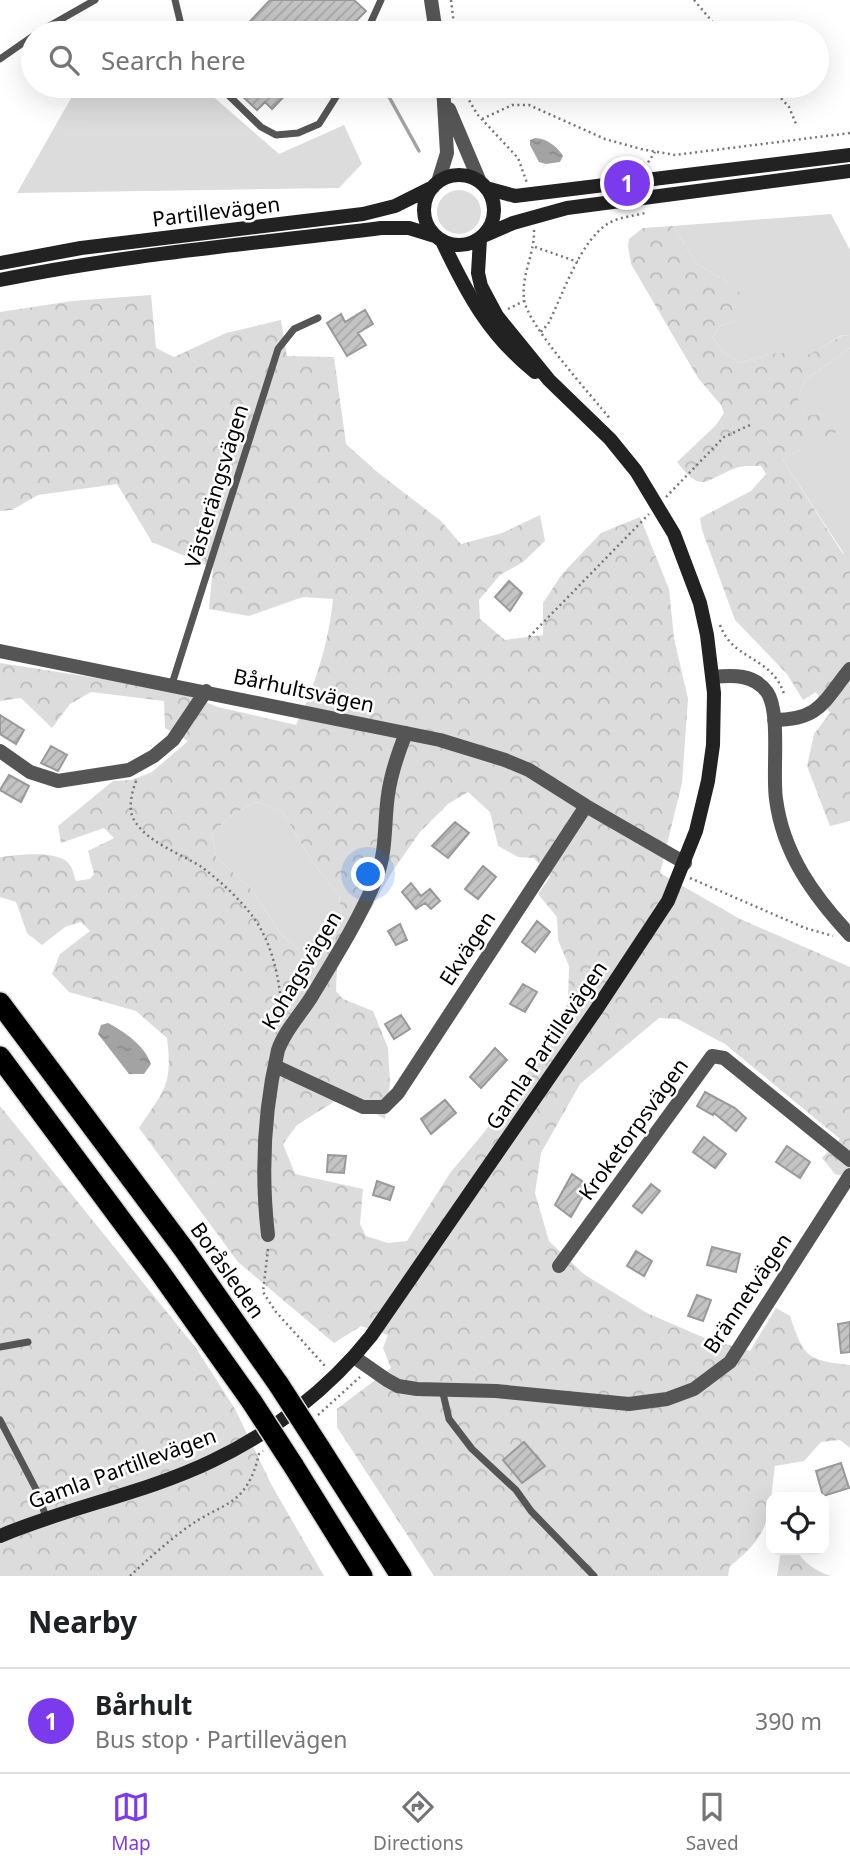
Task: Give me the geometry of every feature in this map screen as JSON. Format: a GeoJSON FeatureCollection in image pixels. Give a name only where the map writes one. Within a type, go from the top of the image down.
{"type":"FeatureCollection","features":[{"type":"Feature","properties":{"kind":"highway","name":"Boråsleden"},"geometry":{"type":"LineString","coordinates":[[2,1004],[183,1248],[279,1385],[401,1576]]}},
{"type":"Feature","properties":{"kind":"highway"},"geometry":{"type":"LineString","coordinates":[[0,1057],[144,1249],[252,1402],[362,1576]]}},
{"type":"Feature","properties":{"kind":"street"},"geometry":{"type":"LineString","coordinates":[[431,0],[434,21]]}},
{"type":"Feature","properties":{"kind":"street"},"geometry":{"type":"LineString","coordinates":[[443,98],[447,153],[435,185],[427,195],[424,212],[425,221],[438,239],[457,246],[465,245],[513,223],[567,208],[850,171]]}},
{"type":"Feature","properties":{"kind":"street"},"geometry":{"type":"LineString","coordinates":[[446,98],[483,185],[494,204],[489,229],[482,237]]}},
{"type":"Feature","properties":{"kind":"street"},"geometry":{"type":"LineString","coordinates":[[435,185],[446,178],[463,175],[515,196],[850,155]]}},
{"type":"Feature","properties":{"kind":"street","name":"Partillevägen"},"geometry":{"type":"LineString","coordinates":[[0,263],[81,248],[363,214],[395,206],[435,185]]}},
{"type":"Feature","properties":{"kind":"street","name":"Partillevägen"},"geometry":{"type":"LineString","coordinates":[[0,280],[134,258],[381,228],[409,228],[438,239]]}},
{"type":"Feature","properties":{"kind":"street","name":"Gamla Partillevägen"},"geometry":{"type":"LineString","coordinates":[[0,1536],[211,1461],[275,1424],[335,1377],[355,1357],[624,969],[668,901],[696,831],[713,745],[713,677],[700,603],[674,534],[636,471],[610,439],[549,380],[507,330],[481,286],[478,260],[482,237]]}},
{"type":"Feature","properties":{"kind":"street","name":"Gamla Partillevägen"},"geometry":{"type":"LineString","coordinates":[[438,239],[500,341],[527,366],[549,380]]}},
{"type":"Feature","properties":{"kind":"street","name":"Bårhultsvägen"},"geometry":{"type":"LineString","coordinates":[[0,651],[440,740],[529,770],[586,806]]}},
{"type":"Feature","properties":{"kind":"street"},"geometry":{"type":"LineString","coordinates":[[774,720],[798,719],[817,710],[850,669]]}},
{"type":"Feature","properties":{"kind":"street"},"geometry":{"type":"LineString","coordinates":[[713,677],[738,676],[757,682],[770,697],[774,720],[776,800],[787,839],[804,878],[818,900],[850,935]]}},
{"type":"Feature","properties":{"kind":"street"},"geometry":{"type":"LineString","coordinates":[[0,751],[30,772],[58,780],[129,770],[173,740],[206,691]]}},
{"type":"Feature","properties":{"kind":"street","name":"Kohagsvägen"},"geometry":{"type":"LineString","coordinates":[[268,1236],[265,1212],[266,1123],[282,1039],[311,998],[357,919],[378,876],[386,834],[388,795],[396,759],[406,733]]}},
{"type":"Feature","properties":{"kind":"street"},"geometry":{"type":"LineString","coordinates":[[586,806],[682,868]]}},
{"type":"Feature","properties":{"kind":"street","name":"Ekvägen"},"geometry":{"type":"LineString","coordinates":[[275,1066],[363,1107],[384,1107],[398,1093],[586,806]]}},
{"type":"Feature","properties":{"kind":"street","name":"Kroketorpsvägen"},"geometry":{"type":"LineString","coordinates":[[559,1266],[712,1056],[724,1058],[850,1160]]}},
{"type":"Feature","properties":{"kind":"street","name":"Brännetvägen"},"geometry":{"type":"LineString","coordinates":[[355,1357],[369,1369],[398,1386],[496,1391],[629,1404],[667,1399],[694,1389],[730,1362],[850,1175]]}},
{"type":"Feature","properties":{"kind":"lane"},"geometry":{"type":"LineString","coordinates":[[58,21],[95,0]]}},
{"type":"Feature","properties":{"kind":"lane"},"geometry":{"type":"LineString","coordinates":[[175,0],[180,21]]}},
{"type":"Feature","properties":{"kind":"lane"},"geometry":{"type":"LineString","coordinates":[[371,21],[381,0]]}},
{"type":"Feature","properties":{"kind":"lane"},"geometry":{"type":"LineString","coordinates":[[0,59],[21,44]]}},
{"type":"Feature","properties":{"kind":"lane"},"geometry":{"type":"LineString","coordinates":[[231,98],[261,127],[276,135],[298,133],[319,124],[335,98]]}},
{"type":"Feature","properties":{"kind":"lane","name":"Västerängsvägen"},"geometry":{"type":"LineString","coordinates":[[172,684],[278,349],[294,329],[318,318]]}},
{"type":"Feature","properties":{"kind":"lane"},"geometry":{"type":"LineString","coordinates":[[0,1347],[28,1342]]}},
{"type":"Feature","properties":{"kind":"lane"},"geometry":{"type":"LineString","coordinates":[[442,1388],[449,1419],[472,1449],[516,1490],[531,1511],[594,1576]]}},
{"type":"Feature","properties":{"kind":"lane"},"geometry":{"type":"LineString","coordinates":[[0,1420],[38,1495],[46,1518]]}},
{"type":"Feature","properties":{"kind":"path"},"geometry":{"type":"LineString","coordinates":[[451,0],[454,21]]}},
{"type":"Feature","properties":{"kind":"path"},"geometry":{"type":"LineString","coordinates":[[694,0],[712,21]]}},
{"type":"Feature","properties":{"kind":"path"},"geometry":{"type":"LineString","coordinates":[[467,98],[482,119],[518,158],[528,186]]}},
{"type":"Feature","properties":{"kind":"path"},"geometry":{"type":"LineString","coordinates":[[781,98],[789,107],[796,124]]}},
{"type":"Feature","properties":{"kind":"path"},"geometry":{"type":"LineString","coordinates":[[482,119],[512,105],[529,105],[605,139],[675,155],[850,133]]}},
{"type":"Feature","properties":{"kind":"path"},"geometry":{"type":"LineString","coordinates":[[645,167],[654,152]]}},
{"type":"Feature","properties":{"kind":"path"},"geometry":{"type":"LineString","coordinates":[[541,332],[548,324],[593,235],[607,224],[645,213]]}},
{"type":"Feature","properties":{"kind":"path"},"geometry":{"type":"LineString","coordinates":[[533,246],[578,262]]}},
{"type":"Feature","properties":{"kind":"path"},"geometry":{"type":"LineString","coordinates":[[545,358],[554,349]]}},
{"type":"Feature","properties":{"kind":"path"},"geometry":{"type":"LineString","coordinates":[[529,637],[724,437],[750,425]]}},
{"type":"Feature","properties":{"kind":"path"},"geometry":{"type":"LineString","coordinates":[[150,758],[138,774],[131,801],[131,815],[148,834],[214,877],[255,920],[274,960],[281,1005],[282,1039]]}},
{"type":"Feature","properties":{"kind":"path"},"geometry":{"type":"LineString","coordinates":[[682,868],[820,934],[839,937],[850,935]]}},
{"type":"Feature","properties":{"kind":"path"},"geometry":{"type":"LineString","coordinates":[[268,1236],[263,1292],[276,1312],[335,1377]]}},
{"type":"Feature","properties":{"kind":"path"},"geometry":{"type":"LineString","coordinates":[[310,1419],[321,1413],[369,1369]]}},
{"type":"Feature","properties":{"kind":"path"},"geometry":{"type":"LineString","coordinates":[[130,1576],[187,1527],[235,1501],[254,1475],[259,1454],[268,1447]]}},
{"type":"Feature","properties":{"kind":"path"},"geometry":{"type":"LineString","coordinates":[[137,1569],[139,1576]]}},
{"type":"Feature","properties":{"kind":"green space"},"geometry":{"type":"Polygon","coordinates":[[[71,98],[215,98],[279,154],[344,125],[362,164],[339,188],[17,193],[71,98]]]}},
{"type":"Feature","properties":{"kind":"green space"},"geometry":{"type":"Polygon","coordinates":[[[459,190],[468,191],[475,196],[480,203],[480,221],[475,228],[468,233],[459,234],[450,233],[443,228],[438,221],[437,212],[438,203],[443,196],[450,191],[459,190]]]}},
{"type":"Feature","properties":{"kind":"green space"},"geometry":{"type":"Polygon","coordinates":[[[831,214],[850,250],[850,336],[842,335],[794,364],[769,354],[740,363],[723,352],[712,337],[720,326],[736,321],[729,283],[697,264],[673,226],[831,214]]]}},
{"type":"Feature","properties":{"kind":"green space"},"geometry":{"type":"Polygon","coordinates":[[[673,226],[697,264],[729,283],[749,301],[749,312],[736,321],[720,326],[712,337],[723,352],[740,363],[769,354],[784,353],[794,363],[843,335],[850,336],[850,348],[805,380],[798,398],[805,416],[836,412],[842,423],[839,431],[803,447],[783,460],[843,554],[850,554],[850,821],[830,826],[807,766],[814,734],[830,713],[816,692],[803,700],[787,674],[735,620],[702,530],[700,518],[751,491],[766,474],[761,466],[743,466],[703,482],[692,478],[677,462],[716,425],[724,413],[721,405],[698,378],[631,264],[629,239],[643,228],[673,226]]]}},
{"type":"Feature","properties":{"kind":"green space"},"geometry":{"type":"Polygon","coordinates":[[[151,295],[156,348],[174,357],[226,333],[281,320],[287,356],[334,357],[346,444],[441,521],[461,544],[502,533],[540,515],[545,541],[523,562],[500,575],[479,600],[480,619],[505,640],[543,635],[543,603],[562,574],[601,533],[640,517],[669,589],[674,638],[688,699],[682,783],[660,873],[740,919],[850,967],[850,1178],[835,1174],[822,1158],[840,1139],[725,1044],[678,1019],[659,1018],[580,1084],[541,1153],[535,1193],[549,1241],[585,1275],[647,1313],[707,1339],[750,1351],[776,1308],[790,1316],[799,1340],[809,1354],[824,1361],[850,1365],[850,1448],[840,1440],[821,1442],[804,1461],[775,1466],[772,1492],[766,1492],[766,1522],[754,1543],[730,1566],[728,1576],[434,1576],[337,1427],[337,1409],[391,1368],[383,1348],[388,1335],[361,1326],[334,1343],[238,1262],[139,1128],[165,1087],[169,1067],[167,1038],[136,1011],[69,992],[52,974],[60,954],[90,931],[81,922],[65,927],[42,945],[27,933],[16,902],[0,897],[0,857],[38,854],[57,857],[70,865],[76,881],[90,879],[94,874],[88,851],[114,838],[104,828],[61,843],[58,826],[113,781],[132,780],[152,772],[188,741],[165,728],[164,701],[91,692],[70,704],[52,728],[21,698],[0,701],[0,663],[155,687],[182,693],[218,707],[296,725],[320,664],[333,599],[303,597],[249,616],[209,609],[213,568],[152,542],[117,484],[38,495],[12,510],[0,511],[0,312],[72,301],[151,295]],[[468,792],[448,804],[420,832],[392,872],[337,967],[336,991],[343,999],[373,1011],[388,1048],[390,1084],[385,1119],[343,1096],[297,1125],[283,1144],[295,1174],[363,1189],[360,1224],[366,1236],[388,1243],[407,1241],[450,1173],[486,1130],[519,1079],[536,1065],[568,1002],[569,966],[558,940],[557,917],[538,894],[550,877],[534,858],[518,857],[498,846],[490,812],[468,792]],[[257,802],[233,814],[212,833],[216,857],[251,889],[281,934],[308,959],[321,955],[342,923],[339,895],[313,863],[282,811],[257,802]]]}},
{"type":"Feature","properties":{"kind":"green space"},"geometry":{"type":"Polygon","coordinates":[[[850,348],[850,554],[844,554],[783,460],[803,447],[805,417],[798,398],[805,380],[850,348]]]}},
{"type":"Feature","properties":{"kind":"green space"},"geometry":{"type":"Polygon","coordinates":[[[257,802],[282,811],[313,863],[339,895],[342,923],[321,955],[309,960],[281,934],[251,889],[216,857],[212,833],[233,814],[257,802]]]}},
{"type":"Feature","properties":{"kind":"green space"},"geometry":{"type":"Polygon","coordinates":[[[0,1106],[196,1348],[235,1409],[271,1484],[324,1576],[0,1576],[0,1106]]]}},
{"type":"Feature","properties":{"kind":"green space"},"geometry":{"type":"Polygon","coordinates":[[[780,1555],[800,1555],[811,1566],[831,1576],[777,1576],[780,1555]]]}},
{"type":"Feature","properties":{"kind":"water"},"geometry":{"type":"Polygon","coordinates":[[[535,138],[547,141],[558,149],[563,156],[560,162],[539,162],[530,145],[530,140],[535,138]]]}},
{"type":"Feature","properties":{"kind":"water"},"geometry":{"type":"Polygon","coordinates":[[[108,1023],[127,1035],[144,1051],[151,1064],[144,1074],[129,1074],[98,1034],[101,1025],[108,1023]]]}},
{"type":"Feature","properties":{"kind":"building"},"geometry":{"type":"Polygon","coordinates":[[[270,0],[354,0],[366,11],[356,21],[250,21],[270,0]]]}},
{"type":"Feature","properties":{"kind":"building"},"geometry":{"type":"Polygon","coordinates":[[[244,98],[283,98],[272,109],[265,102],[257,110],[244,98]]]}},
{"type":"Feature","properties":{"kind":"building"},"geometry":{"type":"Polygon","coordinates":[[[365,310],[373,324],[358,333],[366,345],[347,356],[327,323],[341,314],[345,322],[365,310]]]}},
{"type":"Feature","properties":{"kind":"building"},"geometry":{"type":"Polygon","coordinates":[[[509,581],[522,593],[510,611],[495,597],[509,581]]]}},
{"type":"Feature","properties":{"kind":"building"},"geometry":{"type":"Polygon","coordinates":[[[0,715],[24,730],[16,744],[0,734],[0,715]]]}},
{"type":"Feature","properties":{"kind":"building"},"geometry":{"type":"Polygon","coordinates":[[[51,746],[67,755],[58,771],[41,763],[51,746]]]}},
{"type":"Feature","properties":{"kind":"building"},"geometry":{"type":"Polygon","coordinates":[[[9,775],[29,786],[21,802],[0,790],[9,775]]]}},
{"type":"Feature","properties":{"kind":"building"},"geometry":{"type":"Polygon","coordinates":[[[455,822],[469,833],[448,858],[432,846],[455,822]]]}},
{"type":"Feature","properties":{"kind":"building"},"geometry":{"type":"Polygon","coordinates":[[[483,866],[496,877],[478,899],[465,889],[483,866]]]}},
{"type":"Feature","properties":{"kind":"building"},"geometry":{"type":"Polygon","coordinates":[[[411,883],[421,896],[430,889],[440,901],[431,909],[425,903],[416,909],[402,892],[411,883]]]}},
{"type":"Feature","properties":{"kind":"building"},"geometry":{"type":"Polygon","coordinates":[[[537,921],[550,932],[535,952],[522,942],[537,921]]]}},
{"type":"Feature","properties":{"kind":"building"},"geometry":{"type":"Polygon","coordinates":[[[400,924],[407,940],[396,945],[388,931],[400,924]]]}},
{"type":"Feature","properties":{"kind":"building"},"geometry":{"type":"Polygon","coordinates":[[[523,984],[537,992],[525,1012],[510,1004],[523,984]]]}},
{"type":"Feature","properties":{"kind":"building"},"geometry":{"type":"Polygon","coordinates":[[[401,1015],[410,1029],[394,1039],[385,1024],[401,1015]]]}},
{"type":"Feature","properties":{"kind":"building"},"geometry":{"type":"Polygon","coordinates":[[[495,1048],[507,1060],[481,1088],[470,1077],[495,1048]]]}},
{"type":"Feature","properties":{"kind":"building"},"geometry":{"type":"Polygon","coordinates":[[[705,1092],[735,1108],[746,1118],[736,1131],[714,1113],[713,1115],[697,1106],[705,1092]]]}},
{"type":"Feature","properties":{"kind":"building"},"geometry":{"type":"Polygon","coordinates":[[[445,1100],[456,1113],[431,1134],[421,1119],[445,1100]]]}},
{"type":"Feature","properties":{"kind":"building"},"geometry":{"type":"Polygon","coordinates":[[[704,1137],[726,1154],[715,1168],[693,1152],[704,1137]]]}},
{"type":"Feature","properties":{"kind":"building"},"geometry":{"type":"Polygon","coordinates":[[[787,1146],[810,1162],[800,1178],[776,1162],[787,1146]]]}},
{"type":"Feature","properties":{"kind":"building"},"geometry":{"type":"Polygon","coordinates":[[[328,1155],[346,1156],[344,1173],[327,1172],[328,1155]]]}},
{"type":"Feature","properties":{"kind":"building"},"geometry":{"type":"Polygon","coordinates":[[[572,1174],[589,1186],[571,1217],[555,1205],[572,1174]]]}},
{"type":"Feature","properties":{"kind":"building"},"geometry":{"type":"Polygon","coordinates":[[[377,1181],[394,1187],[390,1200],[373,1195],[377,1181]]]}},
{"type":"Feature","properties":{"kind":"building"},"geometry":{"type":"Polygon","coordinates":[[[651,1184],[660,1191],[642,1213],[633,1206],[651,1184]]]}},
{"type":"Feature","properties":{"kind":"building"},"geometry":{"type":"Polygon","coordinates":[[[712,1247],[740,1254],[736,1272],[707,1265],[712,1247]]]}},
{"type":"Feature","properties":{"kind":"building"},"geometry":{"type":"Polygon","coordinates":[[[636,1251],[652,1261],[644,1276],[627,1266],[636,1251]]]}},
{"type":"Feature","properties":{"kind":"building"},"geometry":{"type":"Polygon","coordinates":[[[697,1295],[711,1300],[703,1321],[688,1316],[697,1295]]]}},
{"type":"Feature","properties":{"kind":"building"},"geometry":{"type":"Polygon","coordinates":[[[850,1322],[850,1352],[841,1353],[838,1324],[850,1322]]]}},
{"type":"Feature","properties":{"kind":"building"},"geometry":{"type":"Polygon","coordinates":[[[524,1442],[545,1466],[522,1483],[503,1460],[524,1442]]]}},
{"type":"Feature","properties":{"kind":"building"},"geometry":{"type":"Polygon","coordinates":[[[841,1463],[849,1488],[829,1494],[822,1492],[816,1471],[841,1463]]]}},
{"type":"Feature","properties":{"kind":"waterway"},"geometry":{"type":"LineString","coordinates":[[390,98],[419,151]]}},
{"type":"Feature","properties":{"kind":"place","name":"Bårhult"},"geometry":{"type":"Point","coordinates":[627,183]}}]}
